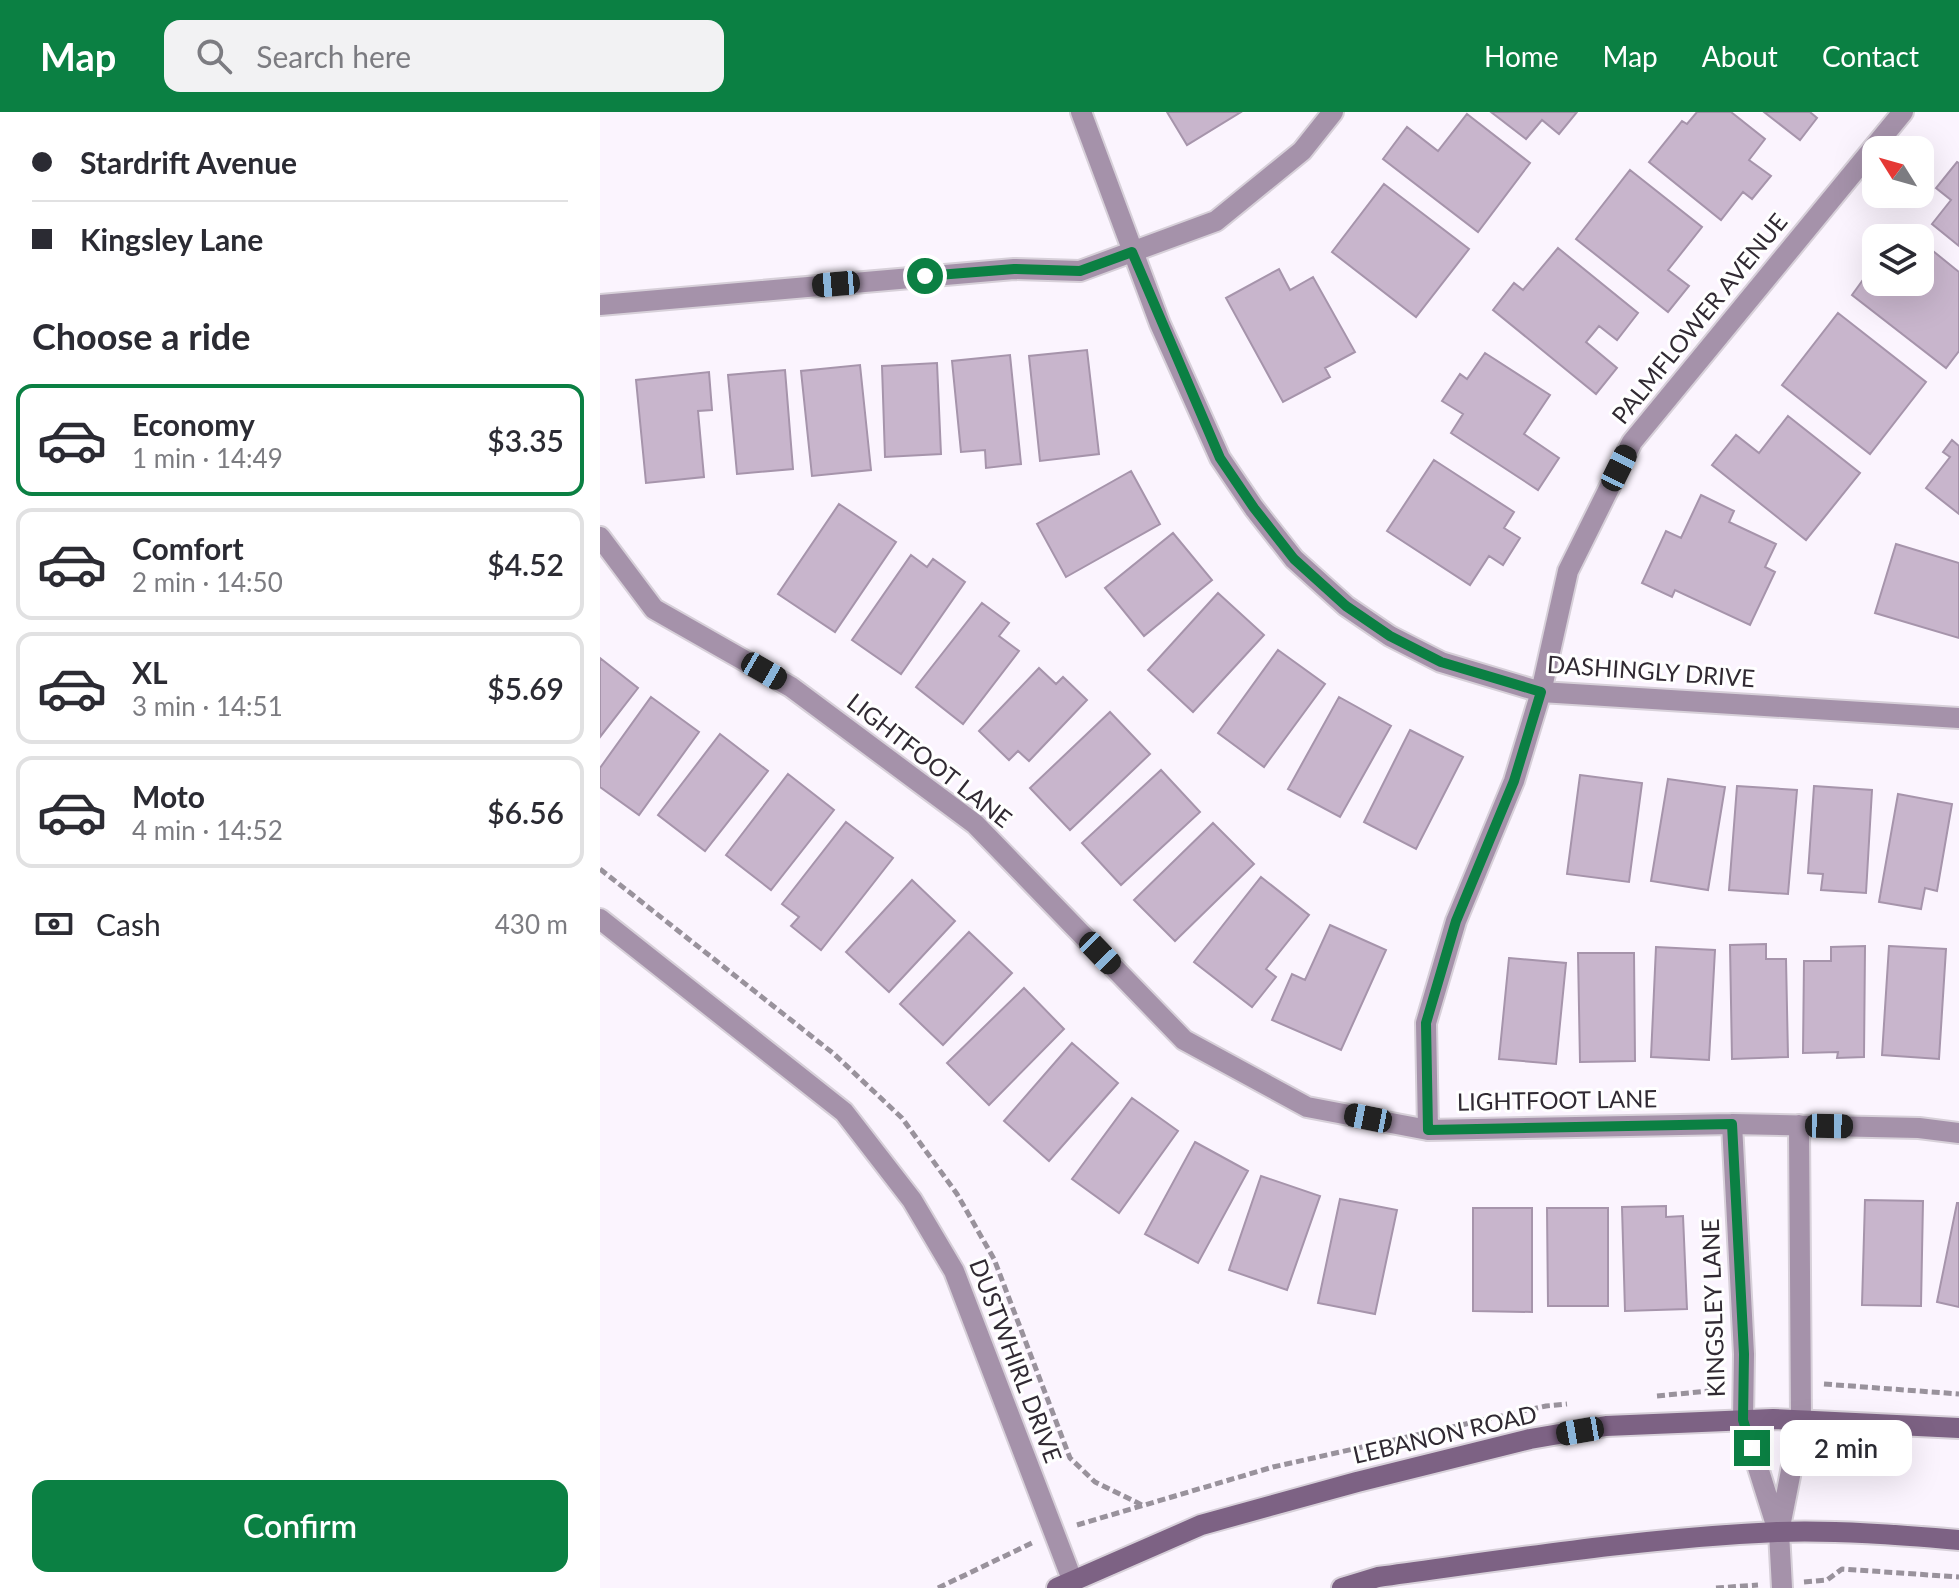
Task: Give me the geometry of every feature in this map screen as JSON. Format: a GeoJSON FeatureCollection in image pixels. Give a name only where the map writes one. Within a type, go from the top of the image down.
{"type":"FeatureCollection","features":[{"type":"Feature","properties":{"kind":"main road","name":"LEBANON ROAD"},"geometry":{"type":"LineString","coordinates":[[1068,1586],[1201,1525],[1517,1443],[1606,1426],[1801,1420],[1959,1428]]}},
{"type":"Feature","properties":{"kind":"main road"},"geometry":{"type":"LineString","coordinates":[[1342,1588],[1378,1577],[1618,1544],[1779,1532],[1875,1533],[1959,1540]]}},
{"type":"Feature","properties":{"kind":"street","name":"DASHINGLY DRIVE"},"geometry":{"type":"LineString","coordinates":[[1081,112],[1132,252],[1220,458],[1294,559],[1346,606],[1390,636],[1441,662],[1541,692],[1959,718]]}},
{"type":"Feature","properties":{"kind":"street"},"geometry":{"type":"LineString","coordinates":[[600,305],[1014,269],[1080,271],[1216,221],[1302,151],[1333,112]]}},
{"type":"Feature","properties":{"kind":"street","name":"PALMFLOWER AVENUE"},"geometry":{"type":"LineString","coordinates":[[1428,1130],[1426,1023],[1456,921],[1514,781],[1541,692],[1568,571],[1632,442],[1903,112]]}},
{"type":"Feature","properties":{"kind":"street","name":"LIGHTFOOT LANE"},"geometry":{"type":"LineString","coordinates":[[600,537],[654,609],[791,687],[975,824],[1184,1040],[1307,1107],[1428,1130],[1732,1124],[1919,1128],[1959,1133]]}},
{"type":"Feature","properties":{"kind":"street","name":"DUSTWHIRL DRIVE"},"geometry":{"type":"LineString","coordinates":[[600,919],[844,1112],[912,1200],[954,1271],[1068,1586]]}},
{"type":"Feature","properties":{"kind":"street","name":"KINGSLEY LANE"},"geometry":{"type":"LineString","coordinates":[[1732,1124],[1744,1354],[1743,1420],[1779,1532]]}},
{"type":"Feature","properties":{"kind":"street","name":"KINGSLEY LANE"},"geometry":{"type":"LineString","coordinates":[[1782,1586],[1779,1532],[1801,1420],[1799,1125]]}},
{"type":"Feature","properties":{"kind":"path"},"geometry":{"type":"LineString","coordinates":[[1716,1588],[1782,1586],[1827,1580],[1842,1569],[1959,1577]]}},
{"type":"Feature","properties":{"kind":"building"},"geometry":{"type":"Polygon","coordinates":[[[1167,112],[1241,112],[1187,145],[1167,112]]]}},
{"type":"Feature","properties":{"kind":"building"},"geometry":{"type":"Polygon","coordinates":[[[1491,112],[1577,112],[1559,134],[1542,120],[1526,139],[1491,112]]]}},
{"type":"Feature","properties":{"kind":"building"},"geometry":{"type":"Polygon","coordinates":[[[1697,112],[1731,112],[1765,139],[1749,160],[1771,176],[1752,199],[1743,192],[1721,220],[1649,162],[1682,121],[1687,124],[1697,112]]]}},
{"type":"Feature","properties":{"kind":"building"},"geometry":{"type":"Polygon","coordinates":[[[1764,112],[1810,112],[1817,118],[1800,140],[1764,112]]]}},
{"type":"Feature","properties":{"kind":"building"},"geometry":{"type":"Polygon","coordinates":[[[1467,114],[1530,163],[1478,232],[1383,159],[1407,127],[1438,151],[1467,114]]]}},
{"type":"Feature","properties":{"kind":"building"},"geometry":{"type":"Polygon","coordinates":[[[1959,163],[1959,246],[1932,224],[1951,200],[1936,188],[1959,163]]]}},
{"type":"Feature","properties":{"kind":"building"},"geometry":{"type":"Polygon","coordinates":[[[1630,170],[1702,227],[1668,270],[1689,286],[1668,312],[1576,239],[1630,170]]]}},
{"type":"Feature","properties":{"kind":"building"},"geometry":{"type":"Polygon","coordinates":[[[1384,184],[1469,249],[1416,317],[1332,252],[1384,184]]]}},
{"type":"Feature","properties":{"kind":"building"},"geometry":{"type":"Polygon","coordinates":[[[1558,248],[1638,313],[1617,340],[1599,326],[1586,342],[1617,368],[1596,394],[1493,310],[1514,283],[1523,290],[1558,248]]]}},
{"type":"Feature","properties":{"kind":"building"},"geometry":{"type":"Polygon","coordinates":[[[1934,252],[1959,272],[1959,351],[1946,368],[1852,295],[1862,281],[1862,296],[1934,296],[1934,252]]]}},
{"type":"Feature","properties":{"kind":"building"},"geometry":{"type":"Polygon","coordinates":[[[1279,269],[1290,290],[1313,277],[1355,352],[1325,368],[1330,377],[1283,402],[1226,298],[1279,269]]]}},
{"type":"Feature","properties":{"kind":"building"},"geometry":{"type":"Polygon","coordinates":[[[1838,313],[1926,382],[1870,454],[1782,385],[1838,313]]]}},
{"type":"Feature","properties":{"kind":"building"},"geometry":{"type":"Polygon","coordinates":[[[1087,350],[1099,454],[1040,461],[1029,356],[1087,350]]]}},
{"type":"Feature","properties":{"kind":"building"},"geometry":{"type":"Polygon","coordinates":[[[1485,353],[1550,395],[1524,434],[1559,458],[1538,490],[1451,433],[1463,414],[1442,401],[1460,374],[1467,379],[1485,353]]]}},
{"type":"Feature","properties":{"kind":"building"},"geometry":{"type":"Polygon","coordinates":[[[1010,355],[1021,464],[986,468],[985,450],[961,452],[952,361],[1010,355]]]}},
{"type":"Feature","properties":{"kind":"building"},"geometry":{"type":"Polygon","coordinates":[[[937,363],[941,454],[885,457],[882,366],[937,363]]]}},
{"type":"Feature","properties":{"kind":"building"},"geometry":{"type":"Polygon","coordinates":[[[860,365],[871,470],[812,476],[801,371],[860,365]]]}},
{"type":"Feature","properties":{"kind":"building"},"geometry":{"type":"Polygon","coordinates":[[[785,370],[793,469],[737,474],[728,375],[785,370]]]}},
{"type":"Feature","properties":{"kind":"building"},"geometry":{"type":"Polygon","coordinates":[[[709,372],[712,410],[698,411],[704,477],[646,483],[636,380],[709,372]]]}},
{"type":"Feature","properties":{"kind":"building"},"geometry":{"type":"Polygon","coordinates":[[[1788,416],[1860,473],[1806,540],[1712,465],[1736,435],[1759,453],[1788,416]]]}},
{"type":"Feature","properties":{"kind":"building"},"geometry":{"type":"Polygon","coordinates":[[[1952,440],[1959,446],[1959,514],[1926,488],[1950,457],[1943,452],[1952,440]]]}},
{"type":"Feature","properties":{"kind":"building"},"geometry":{"type":"Polygon","coordinates":[[[1434,460],[1514,512],[1504,528],[1520,538],[1503,565],[1489,556],[1470,585],[1387,531],[1434,460]]]}},
{"type":"Feature","properties":{"kind":"building"},"geometry":{"type":"Polygon","coordinates":[[[1131,471],[1160,524],[1066,577],[1037,524],[1131,471]]]}},
{"type":"Feature","properties":{"kind":"building"},"geometry":{"type":"Polygon","coordinates":[[[1701,495],[1734,511],[1729,522],[1776,544],[1765,567],[1775,572],[1750,625],[1675,590],[1672,597],[1642,583],[1666,531],[1681,538],[1701,495]]]}},
{"type":"Feature","properties":{"kind":"building"},"geometry":{"type":"Polygon","coordinates":[[[839,504],[896,542],[835,632],[778,594],[839,504]]]}},
{"type":"Feature","properties":{"kind":"building"},"geometry":{"type":"Polygon","coordinates":[[[1173,533],[1212,580],[1144,636],[1105,588],[1173,533]]]}},
{"type":"Feature","properties":{"kind":"building"},"geometry":{"type":"Polygon","coordinates":[[[1896,544],[1959,563],[1959,638],[1875,613],[1896,544]]]}},
{"type":"Feature","properties":{"kind":"building"},"geometry":{"type":"Polygon","coordinates":[[[911,555],[927,567],[933,559],[965,582],[901,674],[852,640],[911,555]]]}},
{"type":"Feature","properties":{"kind":"building"},"geometry":{"type":"Polygon","coordinates":[[[1218,593],[1264,635],[1193,712],[1148,670],[1218,593]]]}},
{"type":"Feature","properties":{"kind":"building"},"geometry":{"type":"Polygon","coordinates":[[[982,603],[1009,623],[999,636],[1019,651],[963,724],[916,687],[982,603]]]}},
{"type":"Feature","properties":{"kind":"building"},"geometry":{"type":"Polygon","coordinates":[[[1278,650],[1325,684],[1264,767],[1218,733],[1278,650]]]}},
{"type":"Feature","properties":{"kind":"building"},"geometry":{"type":"Polygon","coordinates":[[[600,658],[638,688],[600,737],[600,658]]]}},
{"type":"Feature","properties":{"kind":"building"},"geometry":{"type":"Polygon","coordinates":[[[1039,668],[1056,684],[1063,677],[1087,700],[1029,761],[1018,751],[1009,760],[979,731],[1039,668]]]}},
{"type":"Feature","properties":{"kind":"building"},"geometry":{"type":"Polygon","coordinates":[[[651,697],[699,732],[639,815],[600,787],[600,768],[651,697]]]}},
{"type":"Feature","properties":{"kind":"building"},"geometry":{"type":"Polygon","coordinates":[[[1339,697],[1391,726],[1340,817],[1288,789],[1339,697]]]}},
{"type":"Feature","properties":{"kind":"building"},"geometry":{"type":"Polygon","coordinates":[[[1110,712],[1150,754],[1070,830],[1030,788],[1110,712]]]}},
{"type":"Feature","properties":{"kind":"building"},"geometry":{"type":"Polygon","coordinates":[[[1410,730],[1463,757],[1416,849],[1364,822],[1410,730]]]}},
{"type":"Feature","properties":{"kind":"building"},"geometry":{"type":"Polygon","coordinates":[[[720,734],[768,771],[705,851],[658,815],[720,734]]]}},
{"type":"Feature","properties":{"kind":"building"},"geometry":{"type":"Polygon","coordinates":[[[1161,770],[1200,812],[1121,885],[1082,843],[1161,770]]]}},
{"type":"Feature","properties":{"kind":"building"},"geometry":{"type":"Polygon","coordinates":[[[788,774],[834,810],[771,890],[726,855],[788,774]]]}},
{"type":"Feature","properties":{"kind":"building"},"geometry":{"type":"Polygon","coordinates":[[[1580,775],[1642,783],[1629,882],[1567,874],[1580,775]]]}},
{"type":"Feature","properties":{"kind":"building"},"geometry":{"type":"Polygon","coordinates":[[[1668,779],[1725,787],[1708,890],[1651,881],[1668,779]]]}},
{"type":"Feature","properties":{"kind":"building"},"geometry":{"type":"Polygon","coordinates":[[[1737,786],[1797,790],[1788,894],[1729,890],[1737,786]]]}},
{"type":"Feature","properties":{"kind":"building"},"geometry":{"type":"Polygon","coordinates":[[[1814,786],[1872,790],[1866,893],[1821,890],[1823,874],[1808,873],[1814,786]]]}},
{"type":"Feature","properties":{"kind":"building"},"geometry":{"type":"Polygon","coordinates":[[[1898,794],[1952,804],[1937,891],[1925,888],[1921,909],[1879,902],[1898,794]]]}},
{"type":"Feature","properties":{"kind":"building"},"geometry":{"type":"Polygon","coordinates":[[[846,822],[893,858],[821,950],[791,926],[799,917],[782,904],[846,822]]]}},
{"type":"Feature","properties":{"kind":"building"},"geometry":{"type":"Polygon","coordinates":[[[1213,823],[1254,864],[1175,941],[1134,900],[1213,823]]]}},
{"type":"Feature","properties":{"kind":"building"},"geometry":{"type":"Polygon","coordinates":[[[1261,877],[1309,915],[1266,969],[1276,977],[1252,1007],[1194,962],[1261,877]]]}},
{"type":"Feature","properties":{"kind":"building"},"geometry":{"type":"Polygon","coordinates":[[[912,880],[955,921],[889,992],[846,952],[912,880]]]}},
{"type":"Feature","properties":{"kind":"building"},"geometry":{"type":"Polygon","coordinates":[[[1330,925],[1386,950],[1341,1050],[1272,1020],[1292,974],[1305,980],[1330,925]]]}},
{"type":"Feature","properties":{"kind":"building"},"geometry":{"type":"Polygon","coordinates":[[[969,932],[1012,973],[943,1045],[900,1004],[969,932]]]}},
{"type":"Feature","properties":{"kind":"building"},"geometry":{"type":"Polygon","coordinates":[[[1766,944],[1766,959],[1786,959],[1788,1057],[1732,1059],[1730,945],[1766,944]]]}},
{"type":"Feature","properties":{"kind":"building"},"geometry":{"type":"Polygon","coordinates":[[[1865,946],[1864,1057],[1837,1058],[1838,1052],[1803,1053],[1804,961],[1831,961],[1831,947],[1865,946]]]}},
{"type":"Feature","properties":{"kind":"building"},"geometry":{"type":"Polygon","coordinates":[[[1889,946],[1946,949],[1939,1059],[1882,1055],[1889,946]]]}},
{"type":"Feature","properties":{"kind":"building"},"geometry":{"type":"Polygon","coordinates":[[[1656,947],[1715,950],[1709,1060],[1651,1057],[1656,947]]]}},
{"type":"Feature","properties":{"kind":"building"},"geometry":{"type":"Polygon","coordinates":[[[1578,953],[1634,953],[1635,1061],[1580,1062],[1578,953]]]}},
{"type":"Feature","properties":{"kind":"building"},"geometry":{"type":"Polygon","coordinates":[[[1509,958],[1566,963],[1556,1064],[1499,1059],[1509,958]]]}},
{"type":"Feature","properties":{"kind":"building"},"geometry":{"type":"Polygon","coordinates":[[[1024,988],[1064,1029],[989,1105],[947,1063],[1024,988]]]}},
{"type":"Feature","properties":{"kind":"building"},"geometry":{"type":"Polygon","coordinates":[[[1072,1043],[1118,1083],[1049,1161],[1004,1121],[1072,1043]]]}},
{"type":"Feature","properties":{"kind":"building"},"geometry":{"type":"Polygon","coordinates":[[[1132,1098],[1178,1131],[1119,1213],[1072,1179],[1132,1098]]]}},
{"type":"Feature","properties":{"kind":"building"},"geometry":{"type":"Polygon","coordinates":[[[1195,1142],[1248,1171],[1198,1263],[1145,1234],[1195,1142]]]}},
{"type":"Feature","properties":{"kind":"building"},"geometry":{"type":"Polygon","coordinates":[[[1261,1176],[1320,1196],[1287,1290],[1229,1270],[1261,1176]]]}},
{"type":"Feature","properties":{"kind":"building"},"geometry":{"type":"Polygon","coordinates":[[[1340,1199],[1397,1210],[1375,1314],[1318,1303],[1340,1199]]]}},
{"type":"Feature","properties":{"kind":"building"},"geometry":{"type":"Polygon","coordinates":[[[1865,1200],[1923,1201],[1921,1306],[1862,1305],[1865,1200]]]}},
{"type":"Feature","properties":{"kind":"building"},"geometry":{"type":"Polygon","coordinates":[[[1959,1203],[1959,1307],[1937,1302],[1959,1203]]]}},
{"type":"Feature","properties":{"kind":"building"},"geometry":{"type":"Polygon","coordinates":[[[1666,1206],[1666,1217],[1683,1216],[1687,1309],[1625,1311],[1622,1207],[1666,1206]]]}},
{"type":"Feature","properties":{"kind":"building"},"geometry":{"type":"Polygon","coordinates":[[[1473,1208],[1532,1208],[1532,1312],[1473,1311],[1473,1208]]]}},
{"type":"Feature","properties":{"kind":"building"},"geometry":{"type":"Polygon","coordinates":[[[1547,1208],[1608,1208],[1608,1306],[1548,1306],[1547,1208]]]}},
{"type":"Feature","properties":{"kind":"route"},"geometry":{"type":"LineString","coordinates":[[925,276],[1014,269],[1080,271],[1132,252],[1160,324],[1220,458],[1294,559],[1346,606],[1390,636],[1441,662],[1541,692],[1514,781],[1456,921],[1426,1023],[1428,1130],[1732,1124],[1744,1354],[1743,1420],[1752,1448]]}}]}
